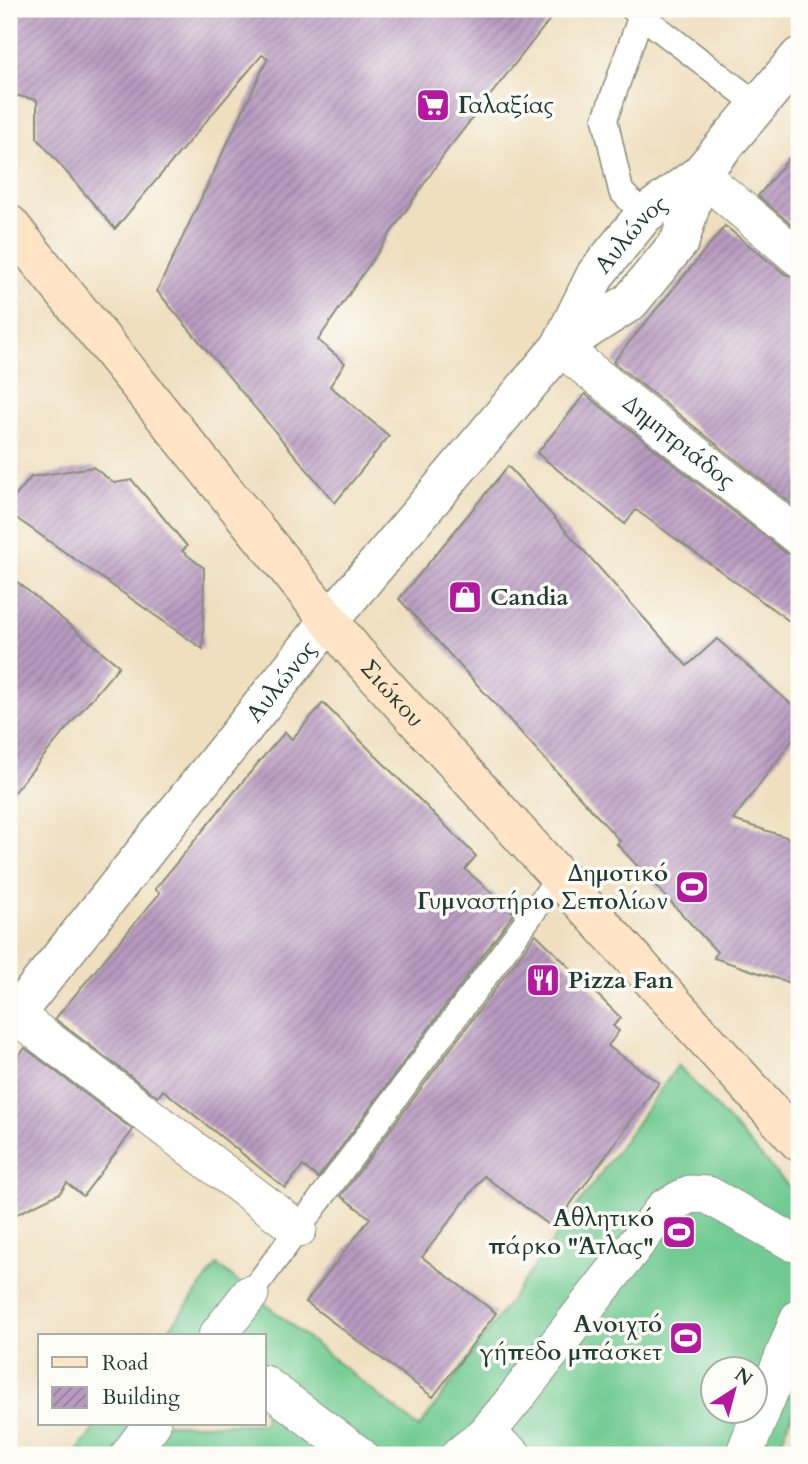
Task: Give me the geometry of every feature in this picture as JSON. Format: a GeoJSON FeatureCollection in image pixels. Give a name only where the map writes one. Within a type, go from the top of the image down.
{"type":"FeatureCollection","features":[{"type":"Feature","properties":{"kind":"main road","name":"Σιώκου"},"geometry":{"type":"LineString","coordinates":[[9,224],[329,621],[799,1142]]}},
{"type":"Feature","properties":{"kind":"street","name":"Αυλώνος"},"geometry":{"type":"LineString","coordinates":[[12,1018],[329,621],[560,347],[596,274],[644,215],[700,174],[799,57]]}},
{"type":"Feature","properties":{"kind":"street","name":"Αυλώνος"},"geometry":{"type":"LineString","coordinates":[[560,347],[630,302],[680,241],[700,174]]}},
{"type":"Feature","properties":{"kind":"street"},"geometry":{"type":"LineString","coordinates":[[700,174],[799,258]]}},
{"type":"Feature","properties":{"kind":"street","name":"Δημητριάδος"},"geometry":{"type":"LineString","coordinates":[[560,347],[799,537]]}},
{"type":"Feature","properties":{"kind":"street"},"geometry":{"type":"LineString","coordinates":[[12,1018],[298,1229]]}},
{"type":"Feature","properties":{"kind":"street"},"geometry":{"type":"LineString","coordinates":[[486,1448],[664,1208],[690,1194],[708,1195],[797,1246]]}},
{"type":"Feature","properties":{"kind":"street"},"geometry":{"type":"LineString","coordinates":[[219,1334],[250,1294]]}},
{"type":"Feature","properties":{"kind":"street"},"geometry":{"type":"LineString","coordinates":[[744,1455],[799,1318]]}},
{"type":"Feature","properties":{"kind":"street"},"geometry":{"type":"LineString","coordinates":[[266,1385],[359,1455]]}},
{"type":"Feature","properties":{"kind":"street"},"geometry":{"type":"LineString","coordinates":[[129,1455],[151,1426]]}},
{"type":"Feature","properties":{"kind":"lane"},"geometry":{"type":"LineString","coordinates":[[644,215],[621,191],[605,119],[637,12],[758,105]]}},
{"type":"Feature","properties":{"kind":"lane"},"geometry":{"type":"LineString","coordinates":[[250,1294],[559,877]]}},
{"type":"Feature","properties":{"kind":"green space","name":"Αθλητικό πάρκο \"Άτλας\""},"geometry":{"type":"Polygon","coordinates":[[[678,1065],[799,1198],[799,1398],[776,1455],[74,1455],[96,1426],[266,1426],[266,1334],[165,1334],[217,1265],[419,1428],[678,1065]]]}},
{"type":"Feature","properties":{"kind":"building"},"geometry":{"type":"Polygon","coordinates":[[[9,9],[558,9],[445,153],[318,340],[345,363],[330,386],[389,436],[335,503],[157,291],[268,58],[262,55],[115,229],[37,138],[37,100],[9,94],[9,9]]]}},
{"type":"Feature","properties":{"kind":"building"},"geometry":{"type":"Polygon","coordinates":[[[799,146],[799,231],[758,196],[799,146]]]}},
{"type":"Feature","properties":{"kind":"building"},"geometry":{"type":"Polygon","coordinates":[[[725,226],[785,274],[799,278],[799,510],[613,362],[725,226]]]}},
{"type":"Feature","properties":{"kind":"building"},"geometry":{"type":"Polygon","coordinates":[[[585,394],[786,553],[799,557],[799,628],[636,510],[625,524],[537,453],[585,394]]]}},
{"type":"Feature","properties":{"kind":"building"},"geometry":{"type":"Polygon","coordinates":[[[508,466],[687,666],[717,639],[799,711],[799,731],[733,820],[799,841],[799,986],[714,958],[717,952],[617,844],[620,841],[399,599],[508,466]]]}},
{"type":"Feature","properties":{"kind":"building"},"geometry":{"type":"Polygon","coordinates":[[[93,467],[114,483],[132,480],[187,546],[182,551],[204,568],[203,649],[9,513],[9,504],[31,477],[93,467]]]}},
{"type":"Feature","properties":{"kind":"building"},"geometry":{"type":"Polygon","coordinates":[[[9,575],[119,666],[9,798],[9,575]]]}},
{"type":"Feature","properties":{"kind":"building"},"geometry":{"type":"Polygon","coordinates":[[[323,703],[476,856],[465,869],[514,913],[318,1178],[303,1166],[285,1188],[163,1090],[158,1097],[55,1019],[160,893],[155,889],[258,763],[285,732],[292,739],[323,703]]]}},
{"type":"Feature","properties":{"kind":"building"},"geometry":{"type":"Polygon","coordinates":[[[536,934],[621,1018],[613,1026],[619,1031],[608,1046],[659,1083],[553,1228],[484,1176],[422,1257],[496,1313],[433,1397],[306,1302],[370,1218],[341,1196],[536,934]]]}},
{"type":"Feature","properties":{"kind":"building"},"geometry":{"type":"Polygon","coordinates":[[[25,1048],[133,1130],[83,1196],[67,1183],[60,1193],[9,1218],[9,1067],[25,1048]]]}},
{"type":"Feature","properties":{"kind":"place","name":"Γαλαξίας"},"geometry":{"type":"Point","coordinates":[433,105]}},
{"type":"Feature","properties":{"kind":"place","name":"Candia"},"geometry":{"type":"Point","coordinates":[465,597]}},
{"type":"Feature","properties":{"kind":"place","name":"Δημοτικό Γυμναστήριο Σεπολίων"},"geometry":{"type":"Point","coordinates":[692,887]}},
{"type":"Feature","properties":{"kind":"place","name":"Pizza Fan"},"geometry":{"type":"Point","coordinates":[543,980]}},
{"type":"Feature","properties":{"kind":"place","name":"Αθλητικό πάρκο \"Άτλας\""},"geometry":{"type":"Point","coordinates":[679,1232]}},
{"type":"Feature","properties":{"kind":"place","name":"Ανοιχτό γήπεδο μπάσκετ"},"geometry":{"type":"Point","coordinates":[686,1338]}}]}
